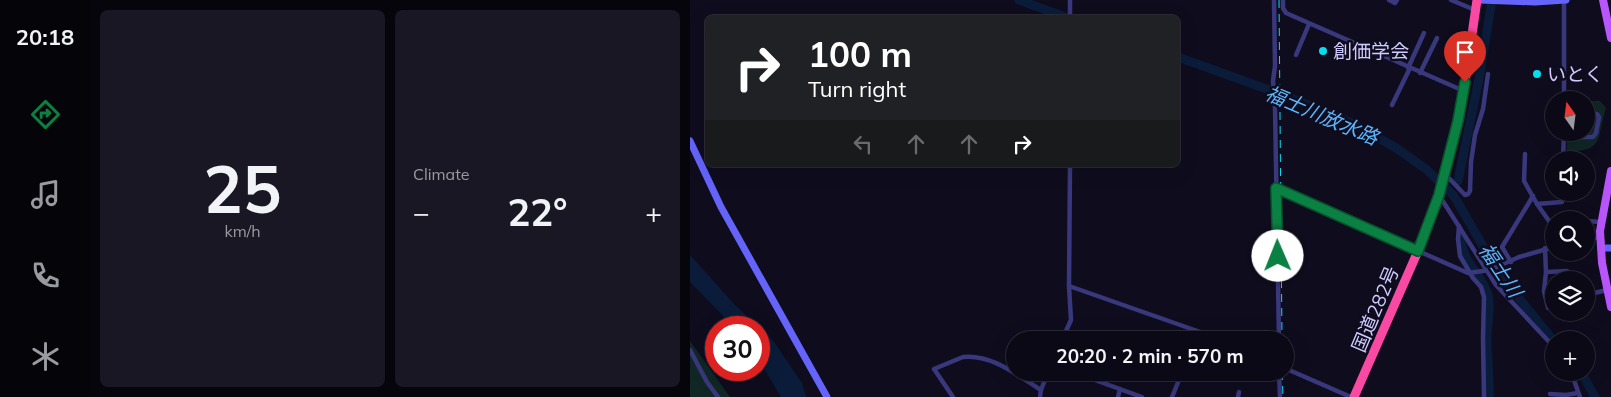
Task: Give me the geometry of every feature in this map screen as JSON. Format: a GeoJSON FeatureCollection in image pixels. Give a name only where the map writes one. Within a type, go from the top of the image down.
{"type":"FeatureCollection","features":[{"type":"Feature","properties":{"kind":"highway","name":"国道282号"},"geometry":{"type":"LineString","coordinates":[[1353,397],[1418,251],[1439,195],[1464,91],[1478,0]]}},
{"type":"Feature","properties":{"kind":"main road"},"geometry":{"type":"LineString","coordinates":[[1603,0],[1611,38]]}},
{"type":"Feature","properties":{"kind":"main road"},"geometry":{"type":"LineString","coordinates":[[1611,171],[1608,204],[1602,222],[1600,238],[1611,307]]}},
{"type":"Feature","properties":{"kind":"street"},"geometry":{"type":"LineString","coordinates":[[1070,0],[1070,15]]}},
{"type":"Feature","properties":{"kind":"street"},"geometry":{"type":"LineString","coordinates":[[1274,0],[1275,66],[1272,80],[1279,331]]}},
{"type":"Feature","properties":{"kind":"street"},"geometry":{"type":"LineString","coordinates":[[1283,0],[1283,8],[1286,14],[1464,91]]}},
{"type":"Feature","properties":{"kind":"street"},"geometry":{"type":"LineString","coordinates":[[1389,0],[1395,3],[1397,0]]}},
{"type":"Feature","properties":{"kind":"street"},"geometry":{"type":"LineString","coordinates":[[1451,0],[1476,10]]}},
{"type":"Feature","properties":{"kind":"street"},"geometry":{"type":"LineString","coordinates":[[1478,0],[1540,2],[1565,0],[1564,91]]}},
{"type":"Feature","properties":{"kind":"street"},"geometry":{"type":"LineString","coordinates":[[1296,55],[1309,24]]}},
{"type":"Feature","properties":{"kind":"street"},"geometry":{"type":"LineString","coordinates":[[1392,105],[1424,33]]}},
{"type":"Feature","properties":{"kind":"street"},"geometry":{"type":"LineString","coordinates":[[1420,73],[1437,38]]}},
{"type":"Feature","properties":{"kind":"street"},"geometry":{"type":"LineString","coordinates":[[1444,174],[1465,194],[1468,194],[1470,191],[1471,162],[1475,135],[1483,108],[1488,74]]}},
{"type":"Feature","properties":{"kind":"street"},"geometry":{"type":"LineString","coordinates":[[1595,114],[1600,116],[1595,134]]}},
{"type":"Feature","properties":{"kind":"street"},"geometry":{"type":"LineString","coordinates":[[690,141],[721,207],[827,397]]}},
{"type":"Feature","properties":{"kind":"street"},"geometry":{"type":"LineString","coordinates":[[1525,154],[1524,181],[1545,215]]}},
{"type":"Feature","properties":{"kind":"street"},"geometry":{"type":"LineString","coordinates":[[1066,331],[1071,320],[1069,286],[1070,167]]}},
{"type":"Feature","properties":{"kind":"street"},"geometry":{"type":"LineString","coordinates":[[1276,188],[1418,251],[1474,273],[1509,263],[1545,248]]}},
{"type":"Feature","properties":{"kind":"street"},"geometry":{"type":"LineString","coordinates":[[1439,195],[1489,270],[1496,286],[1545,338]]}},
{"type":"Feature","properties":{"kind":"street"},"geometry":{"type":"LineString","coordinates":[[1509,263],[1502,247],[1533,196]]}},
{"type":"Feature","properties":{"kind":"street"},"geometry":{"type":"LineString","coordinates":[[1537,204],[1562,201]]}},
{"type":"Feature","properties":{"kind":"street"},"geometry":{"type":"LineString","coordinates":[[1595,222],[1602,222]]}},
{"type":"Feature","properties":{"kind":"street"},"geometry":{"type":"LineString","coordinates":[[1459,226],[1458,248],[1464,265],[1474,273]]}},
{"type":"Feature","properties":{"kind":"street"},"geometry":{"type":"LineString","coordinates":[[1595,239],[1600,238]]}},
{"type":"Feature","properties":{"kind":"street"},"geometry":{"type":"LineString","coordinates":[[1601,248],[1611,248]]}},
{"type":"Feature","properties":{"kind":"street"},"geometry":{"type":"LineString","coordinates":[[1474,273],[1472,278],[1480,287],[1484,297],[1484,397]]}},
{"type":"Feature","properties":{"kind":"street"},"geometry":{"type":"LineString","coordinates":[[1545,282],[1545,295]]}},
{"type":"Feature","properties":{"kind":"street"},"geometry":{"type":"LineString","coordinates":[[1069,286],[1198,331]]}},
{"type":"Feature","properties":{"kind":"street"},"geometry":{"type":"LineString","coordinates":[[1595,293],[1607,290]]}},
{"type":"Feature","properties":{"kind":"street"},"geometry":{"type":"LineString","coordinates":[[690,350],[718,397]]}},
{"type":"Feature","properties":{"kind":"street"},"geometry":{"type":"LineString","coordinates":[[953,397],[934,369],[968,356],[980,357],[1002,366],[1041,390]]}},
{"type":"Feature","properties":{"kind":"street"},"geometry":{"type":"LineString","coordinates":[[1294,372],[1353,397]]}},
{"type":"Feature","properties":{"kind":"street"},"geometry":{"type":"LineString","coordinates":[[1040,397],[1044,381]]}},
{"type":"Feature","properties":{"kind":"street"},"geometry":{"type":"LineString","coordinates":[[1098,381],[1142,397]]}},
{"type":"Feature","properties":{"kind":"street"},"geometry":{"type":"LineString","coordinates":[[1172,397],[1179,381]]}},
{"type":"Feature","properties":{"kind":"street"},"geometry":{"type":"LineString","coordinates":[[1279,381],[1280,397]]}},
{"type":"Feature","properties":{"kind":"street"},"geometry":{"type":"LineString","coordinates":[[1550,394],[1579,395],[1574,381]]}},
{"type":"Feature","properties":{"kind":"street"},"geometry":{"type":"LineString","coordinates":[[1118,397],[1120,389]]}},
{"type":"Feature","properties":{"kind":"green space"},"geometry":{"type":"Polygon","coordinates":[[[1595,101],[1600,101],[1606,108],[1600,134],[1594,145],[1579,151],[1567,151],[1567,141],[1595,141],[1595,101]]]}},
{"type":"Feature","properties":{"kind":"green space"},"geometry":{"type":"Polygon","coordinates":[[[690,341],[705,362],[705,381],[719,381],[730,397],[690,397],[690,341]]]}},
{"type":"Feature","properties":{"kind":"water"},"geometry":{"type":"Polygon","coordinates":[[[690,255],[747,316],[723,316],[690,282],[690,255]]]}},
{"type":"Feature","properties":{"kind":"water"},"geometry":{"type":"Polygon","coordinates":[[[770,337],[802,383],[806,397],[781,397],[770,378],[770,337]]]}},
{"type":"Feature","properties":{"kind":"waterway","name":"福士川放水路"},"geometry":{"type":"LineString","coordinates":[[1019,0],[1060,15]]}},
{"type":"Feature","properties":{"kind":"waterway","name":"福士川"},"geometry":{"type":"LineString","coordinates":[[1458,181],[1479,79],[1492,0]]}},
{"type":"Feature","properties":{"kind":"waterway","name":"福士川放水路"},"geometry":{"type":"LineString","coordinates":[[1180,58],[1286,96],[1352,123],[1396,148],[1426,169],[1454,196],[1499,274],[1546,331]]}},
{"type":"Feature","properties":{"kind":"waterway","name":"福士川"},"geometry":{"type":"LineString","coordinates":[[1461,236],[1467,260],[1483,284],[1488,297],[1489,397]]}},
{"type":"Feature","properties":{"kind":"waterway","name":"福士川"},"geometry":{"type":"LineString","coordinates":[[1586,381],[1595,397]]}},
{"type":"Feature","properties":{"kind":"railway"},"geometry":{"type":"LineString","coordinates":[[1279,0],[1282,331]]}},
{"type":"Feature","properties":{"kind":"railway"},"geometry":{"type":"LineString","coordinates":[[1282,381],[1283,397]]}},
{"type":"Feature","properties":{"kind":"place","name":"創価学会"},"geometry":{"type":"Point","coordinates":[1323,51]}},
{"type":"Feature","properties":{"kind":"place","name":"いとく"},"geometry":{"type":"Point","coordinates":[1537,74]}},
{"type":"Feature","properties":{"kind":"route"},"geometry":{"type":"LineString","coordinates":[[1278,256],[1276,188],[1418,251],[1439,195],[1458,121],[1465,82]]}}]}
